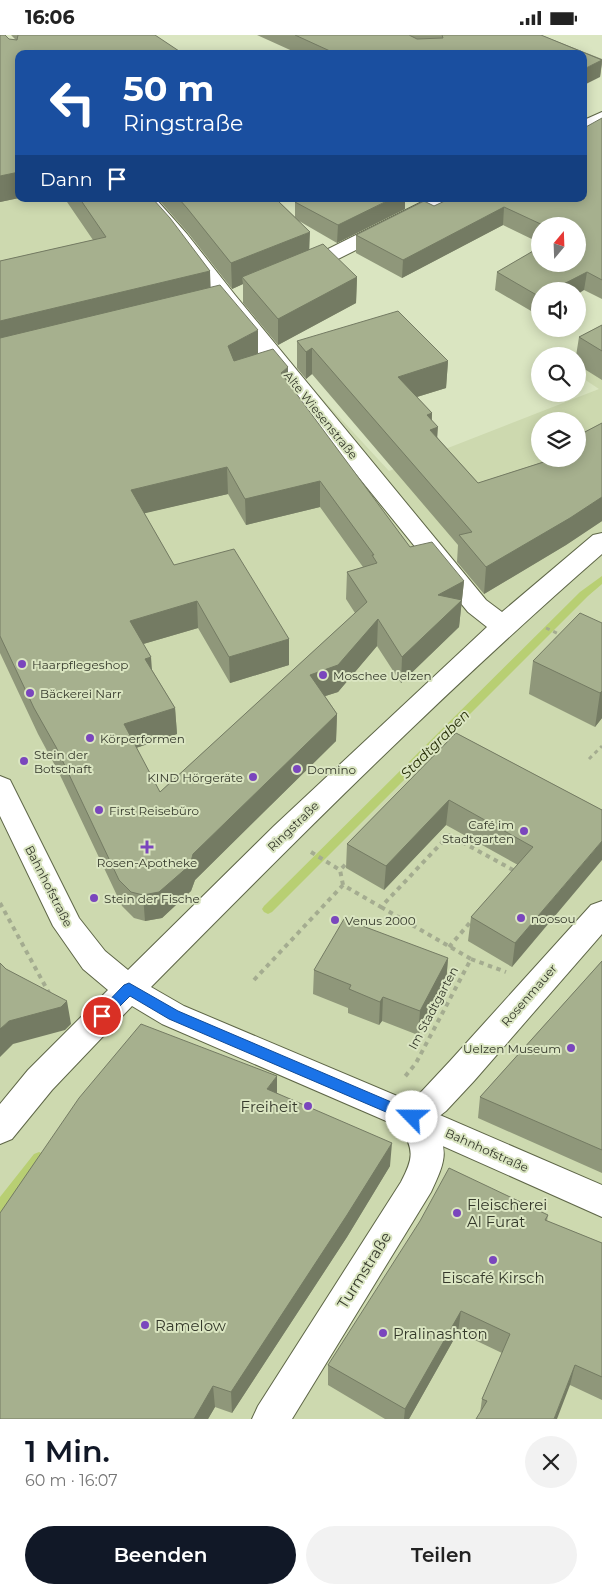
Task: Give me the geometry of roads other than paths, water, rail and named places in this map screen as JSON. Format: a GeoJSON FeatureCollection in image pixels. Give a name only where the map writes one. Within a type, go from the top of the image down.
{"type":"FeatureCollection","features":[{"type":"Feature","properties":{"kind":"street","name":"Alte Wiesenstraße"},"geometry":{"type":"LineString","coordinates":[[148,202],[180,238],[227,300],[477,605],[503,626]]}},
{"type":"Feature","properties":{"kind":"street"},"geometry":{"type":"LineString","coordinates":[[280,279],[314,264],[436,202]]}},
{"type":"Feature","properties":{"kind":"street","name":"Ringstraße"},"geometry":{"type":"LineString","coordinates":[[0,1129],[40,1080],[88,1030],[284,834],[503,626],[602,541]]}},
{"type":"Feature","properties":{"kind":"street","name":"Bahnhofstraße"},"geometry":{"type":"LineString","coordinates":[[0,787],[68,926],[94,960],[129,989],[173,1015],[405,1102],[602,1201]]}},
{"type":"Feature","properties":{"kind":"street","name":"Rosenmauer"},"geometry":{"type":"LineString","coordinates":[[405,1102],[434,1101],[602,913]]}},
{"type":"Feature","properties":{"kind":"street","name":"Turmstraße"},"geometry":{"type":"LineString","coordinates":[[271,1419],[413,1193],[427,1166],[429,1146],[405,1102]]}},
{"type":"Feature","properties":{"kind":"waterway","name":"Stadtgraben"},"geometry":{"type":"LineString","coordinates":[[268,909],[584,594],[602,579]]}},
{"type":"Feature","properties":{"kind":"waterway","name":"Stadtgraben"},"geometry":{"type":"LineString","coordinates":[[0,1208],[39,1158]]}},
{"type":"Feature","properties":{"kind":"place","name":"Haarpflegeshop"},"geometry":{"type":"Point","coordinates":[22,664]}},
{"type":"Feature","properties":{"kind":"place","name":"Moschee Uelzen"},"geometry":{"type":"Point","coordinates":[323,675]}},
{"type":"Feature","properties":{"kind":"place","name":"Bäckerei Narr"},"geometry":{"type":"Point","coordinates":[30,693]}},
{"type":"Feature","properties":{"kind":"place","name":"Körperformen"},"geometry":{"type":"Point","coordinates":[90,738]}},
{"type":"Feature","properties":{"kind":"place","name":"Stein der Botschaft"},"geometry":{"type":"Point","coordinates":[24,761]}},
{"type":"Feature","properties":{"kind":"place","name":"Domino"},"geometry":{"type":"Point","coordinates":[297,769]}},
{"type":"Feature","properties":{"kind":"place","name":"KIND Hörgeräte"},"geometry":{"type":"Point","coordinates":[253,777]}},
{"type":"Feature","properties":{"kind":"place","name":"First Reisebüro"},"geometry":{"type":"Point","coordinates":[99,810]}},
{"type":"Feature","properties":{"kind":"place","name":"Café im Stadtgarten"},"geometry":{"type":"Point","coordinates":[524,831]}},
{"type":"Feature","properties":{"kind":"place","name":"Rosen-Apotheke"},"geometry":{"type":"Point","coordinates":[147,847]}},
{"type":"Feature","properties":{"kind":"place","name":"Stein der Fische"},"geometry":{"type":"Point","coordinates":[94,898]}},
{"type":"Feature","properties":{"kind":"place","name":"noosou"},"geometry":{"type":"Point","coordinates":[521,918]}},
{"type":"Feature","properties":{"kind":"place","name":"Venus 2000"},"geometry":{"type":"Point","coordinates":[335,920]}},
{"type":"Feature","properties":{"kind":"place","name":"Uelzen Museum"},"geometry":{"type":"Point","coordinates":[571,1048]}},
{"type":"Feature","properties":{"kind":"place","name":"Freiheit"},"geometry":{"type":"Point","coordinates":[308,1106]}},
{"type":"Feature","properties":{"kind":"place","name":"Fleischerei Al Furat"},"geometry":{"type":"Point","coordinates":[457,1213]}},
{"type":"Feature","properties":{"kind":"place","name":"Eiscafé Kirsch"},"geometry":{"type":"Point","coordinates":[493,1260]}},
{"type":"Feature","properties":{"kind":"place","name":"Ramelow"},"geometry":{"type":"Point","coordinates":[145,1325]}},
{"type":"Feature","properties":{"kind":"place","name":"Pralinashton"},"geometry":{"type":"Point","coordinates":[383,1333]}}]}
